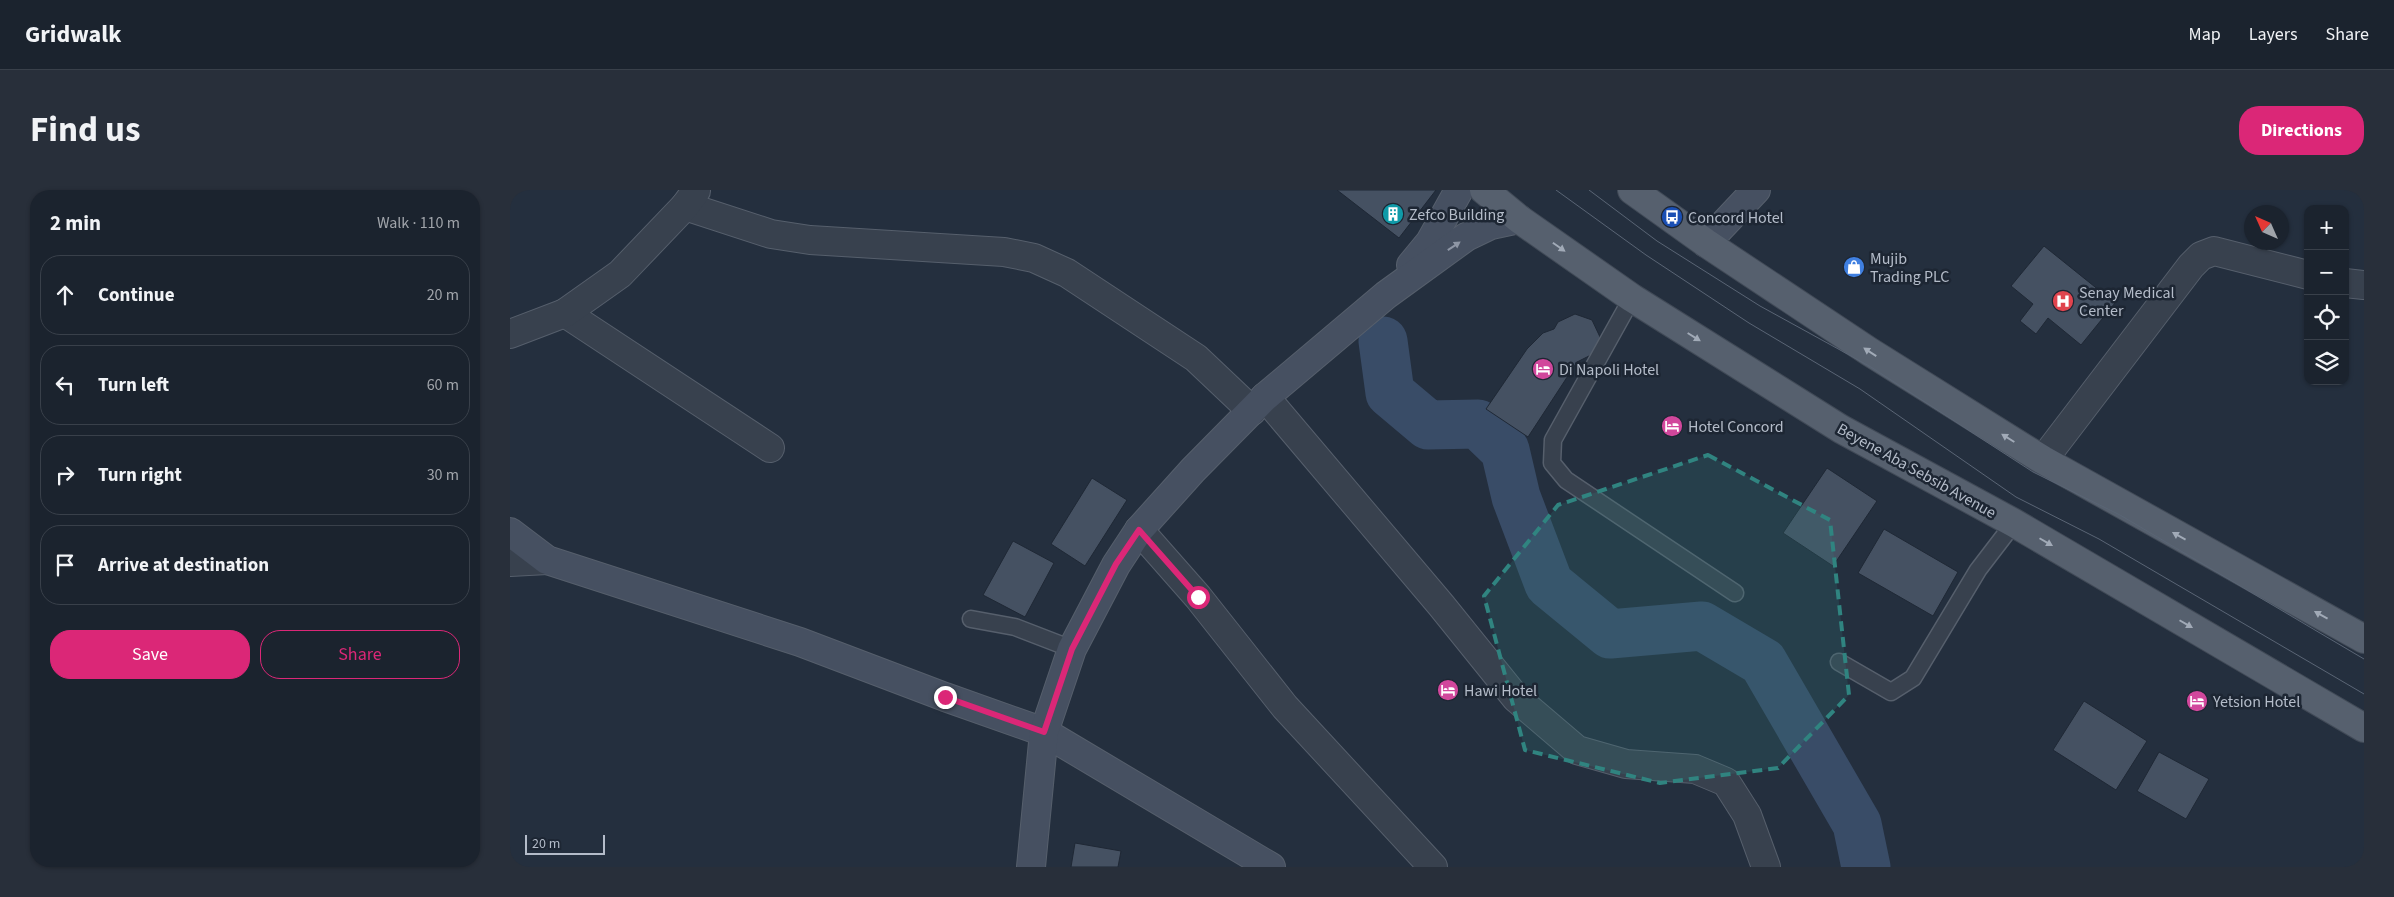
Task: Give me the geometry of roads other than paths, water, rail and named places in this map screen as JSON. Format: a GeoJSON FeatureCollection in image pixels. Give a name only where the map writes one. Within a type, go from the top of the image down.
{"type":"FeatureCollection","features":[{"type":"Feature","properties":{"kind":"main road","name":"Beyene Aba Sebsib Avenue"},"geometry":{"type":"LineString","coordinates":[[1484,190],[1519,219],[1632,298],[1841,429],[2014,524],[2364,728]]}},
{"type":"Feature","properties":{"kind":"main road"},"geometry":{"type":"LineString","coordinates":[[1632,190],[1706,243],[1870,352],[2043,460],[2364,638]]}},
{"type":"Feature","properties":{"kind":"street"},"geometry":{"type":"LineString","coordinates":[[1386,295],[1430,242],[1459,190]]}},
{"type":"Feature","properties":{"kind":"street"},"geometry":{"type":"LineString","coordinates":[[1706,243],[1756,190]]}},
{"type":"Feature","properties":{"kind":"street"},"geometry":{"type":"LineString","coordinates":[[510,334],[565,313],[620,274],[691,198],[771,234],[810,240],[1004,252],[1034,258],[1067,273],[1163,335],[1258,404],[1441,605],[1516,698],[1577,750],[1626,764],[1695,769],[1726,782],[1747,815],[1766,867]]}},
{"type":"Feature","properties":{"kind":"street"},"geometry":{"type":"LineString","coordinates":[[1030,867],[1044,732],[1072,649],[1116,564],[1139,530],[1193,470],[1258,404],[1386,295],[1466,237],[1491,226],[1519,219]]}},
{"type":"Feature","properties":{"kind":"street"},"geometry":{"type":"LineString","coordinates":[[2043,460],[2190,266],[2201,256],[2214,251],[2304,274]]}},
{"type":"Feature","properties":{"kind":"street"},"geometry":{"type":"LineString","coordinates":[[2349,283],[2364,285]]}},
{"type":"Feature","properties":{"kind":"street"},"geometry":{"type":"LineString","coordinates":[[565,313],[770,448]]}},
{"type":"Feature","properties":{"kind":"street"},"geometry":{"type":"LineString","coordinates":[[1139,530],[1198,597],[1285,707],[1434,867]]}},
{"type":"Feature","properties":{"kind":"street"},"geometry":{"type":"LineString","coordinates":[[510,532],[547,560],[800,642],[1044,732],[1270,867]]}},
{"type":"Feature","properties":{"kind":"street"},"geometry":{"type":"LineString","coordinates":[[510,562],[547,560]]}},
{"type":"Feature","properties":{"kind":"lane"},"geometry":{"type":"LineString","coordinates":[[1632,298],[1553,440],[1552,463],[1566,480],[1735,593]]}},
{"type":"Feature","properties":{"kind":"lane"},"geometry":{"type":"LineString","coordinates":[[1839,662],[1891,692],[1913,678],[1978,570],[2014,524]]}},
{"type":"Feature","properties":{"kind":"lane"},"geometry":{"type":"LineString","coordinates":[[971,619],[1015,627],[1072,649]]}},
{"type":"Feature","properties":{"kind":"waterway"},"geometry":{"type":"LineString","coordinates":[[1383,341],[1390,393],[1428,425],[1478,424],[1505,450],[1516,497],[1549,584],[1610,634],[1702,626],[1763,662],[1857,824],[1866,867]]}},
{"type":"Feature","properties":{"kind":"tram line"},"geometry":{"type":"LineString","coordinates":[[1556,190],[1646,255],[1749,323],[1860,389],[2016,497],[2099,539],[2364,694]]}},
{"type":"Feature","properties":{"kind":"tram line"},"geometry":{"type":"LineString","coordinates":[[1589,190],[1657,241],[1760,306],[1871,367],[2033,472],[2120,515],[2364,659]]}},
{"type":"Feature","properties":{"kind":"place","name":"Zefco Building"},"geometry":{"type":"Point","coordinates":[1393,214]}},
{"type":"Feature","properties":{"kind":"place","name":"Concord Hotel"},"geometry":{"type":"Point","coordinates":[1672,217]}},
{"type":"Feature","properties":{"kind":"place","name":"Mujib Trading PLC"},"geometry":{"type":"Point","coordinates":[1854,267]}},
{"type":"Feature","properties":{"kind":"place","name":"Senay Medical Center"},"geometry":{"type":"Point","coordinates":[2063,301]}},
{"type":"Feature","properties":{"kind":"place","name":"Di Napoli Hotel"},"geometry":{"type":"Point","coordinates":[1543,369]}},
{"type":"Feature","properties":{"kind":"place","name":"Hotel Concord"},"geometry":{"type":"Point","coordinates":[1672,426]}},
{"type":"Feature","properties":{"kind":"place","name":"Hawi Hotel"},"geometry":{"type":"Point","coordinates":[1448,690]}},
{"type":"Feature","properties":{"kind":"place","name":"Yetsion Hotel"},"geometry":{"type":"Point","coordinates":[2197,701]}}]}
